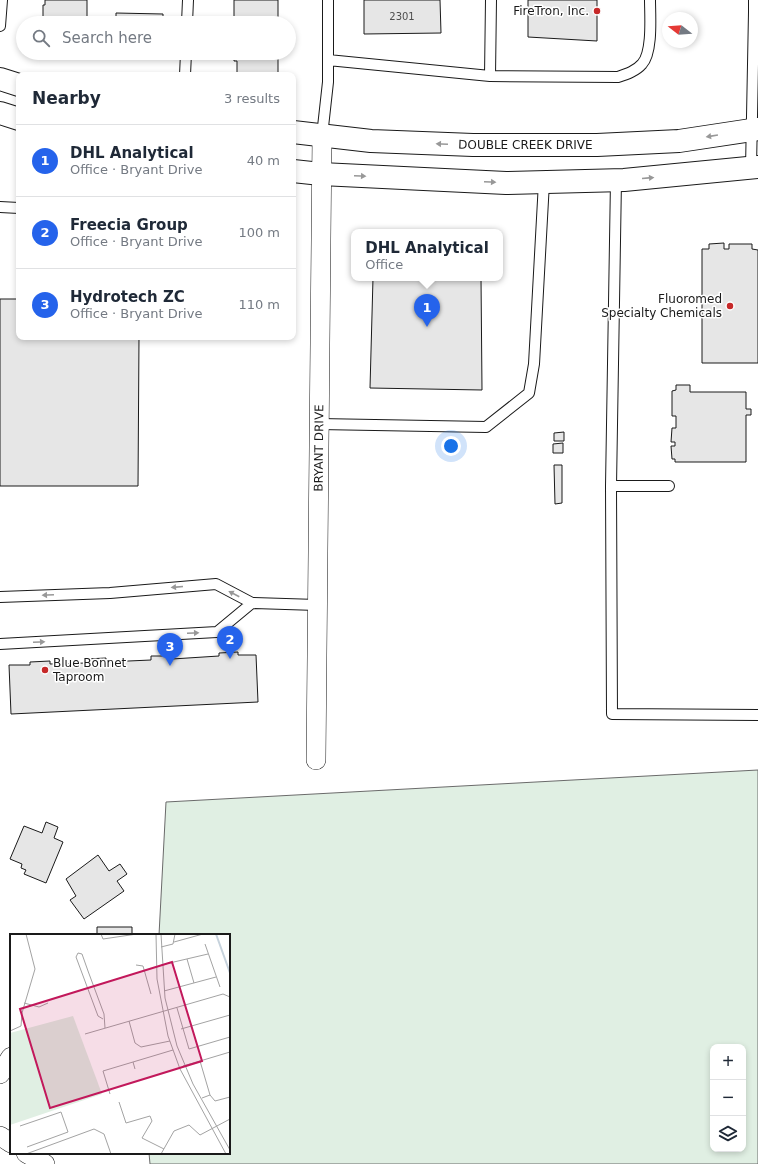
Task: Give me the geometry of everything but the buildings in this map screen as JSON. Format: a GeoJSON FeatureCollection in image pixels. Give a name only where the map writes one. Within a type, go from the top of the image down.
{"type":"FeatureCollection","features":[{"type":"Feature","properties":{"kind":"street"},"geometry":{"type":"LineString","coordinates":[[0,79],[16,83]]}},
{"type":"Feature","properties":{"kind":"street"},"geometry":{"type":"LineString","coordinates":[[0,113],[16,118]]}},
{"type":"Feature","properties":{"kind":"street","name":"DOUBLE CREEK DRIVE"},"geometry":{"type":"LineString","coordinates":[[296,132],[371,141],[473,145],[597,145],[680,141],[754,130]]}},
{"type":"Feature","properties":{"kind":"street","name":"BRYANT DRIVE"},"geometry":{"type":"LineString","coordinates":[[316,760],[322,136]]}},
{"type":"Feature","properties":{"kind":"street"},"geometry":{"type":"LineString","coordinates":[[296,171],[321,174],[506,183],[616,180],[755,168]]}},
{"type":"Feature","properties":{"kind":"street"},"geometry":{"type":"LineString","coordinates":[[0,1074],[10,1059]]}},
{"type":"Feature","properties":{"kind":"street"},"geometry":{"type":"LineString","coordinates":[[0,1136],[10,1143]]}},
{"type":"Feature","properties":{"kind":"street"},"geometry":{"type":"LineString","coordinates":[[28,1154],[45,1164]]}},
{"type":"Feature","properties":{"kind":"lane"},"geometry":{"type":"LineString","coordinates":[[0,26],[2,0]]}},
{"type":"Feature","properties":{"kind":"lane"},"geometry":{"type":"LineString","coordinates":[[187,16],[188,0]]}},
{"type":"Feature","properties":{"kind":"lane"},"geometry":{"type":"LineString","coordinates":[[322,136],[328,82],[328,0]]}},
{"type":"Feature","properties":{"kind":"lane"},"geometry":{"type":"LineString","coordinates":[[490,76],[491,0]]}},
{"type":"Feature","properties":{"kind":"lane"},"geometry":{"type":"LineString","coordinates":[[328,60],[490,76],[618,77],[632,72],[644,63],[650,36],[650,0]]}},
{"type":"Feature","properties":{"kind":"lane"},"geometry":{"type":"LineString","coordinates":[[754,0],[756,12],[754,130],[755,168]]}},
{"type":"Feature","properties":{"kind":"lane"},"geometry":{"type":"LineString","coordinates":[[185,72],[186,60]]}},
{"type":"Feature","properties":{"kind":"lane"},"geometry":{"type":"LineString","coordinates":[[616,180],[612,486],[612,714],[758,715]]}},
{"type":"Feature","properties":{"kind":"lane"},"geometry":{"type":"LineString","coordinates":[[319,424],[486,427],[529,393],[534,364],[544,182]]}},
{"type":"Feature","properties":{"kind":"lane"},"geometry":{"type":"LineString","coordinates":[[0,207],[16,208]]}},
{"type":"Feature","properties":{"kind":"lane"},"geometry":{"type":"LineString","coordinates":[[612,486],[669,486]]}},
{"type":"Feature","properties":{"kind":"lane"},"geometry":{"type":"LineString","coordinates":[[0,597],[110,593],[216,584],[252,603],[317,605]]}},
{"type":"Feature","properties":{"kind":"lane"},"geometry":{"type":"LineString","coordinates":[[0,644],[217,632],[252,603]]}},
{"type":"Feature","properties":{"kind":"green space"},"geometry":{"type":"Polygon","coordinates":[[[758,770],[758,1164],[150,1164],[149,1154],[230,1154],[230,934],[159,934],[166,802],[758,770]]]}},
{"type":"Feature","properties":{"kind":"place","name":"FireTron, Inc."},"geometry":{"type":"Point","coordinates":[597,11]}},
{"type":"Feature","properties":{"kind":"place","name":"Fluoromed Specialty Chemicals"},"geometry":{"type":"Point","coordinates":[730,306]}},
{"type":"Feature","properties":{"kind":"place","name":"DHL Analytical"},"geometry":{"type":"Point","coordinates":[427,327]}},
{"type":"Feature","properties":{"kind":"place","name":"Freecia Group"},"geometry":{"type":"Point","coordinates":[230,659]}},
{"type":"Feature","properties":{"kind":"place","name":"Hydrotech ZC"},"geometry":{"type":"Point","coordinates":[170,666]}},
{"type":"Feature","properties":{"kind":"place","name":"Blue Bonnet Taproom"},"geometry":{"type":"Point","coordinates":[45,670]}}]}
